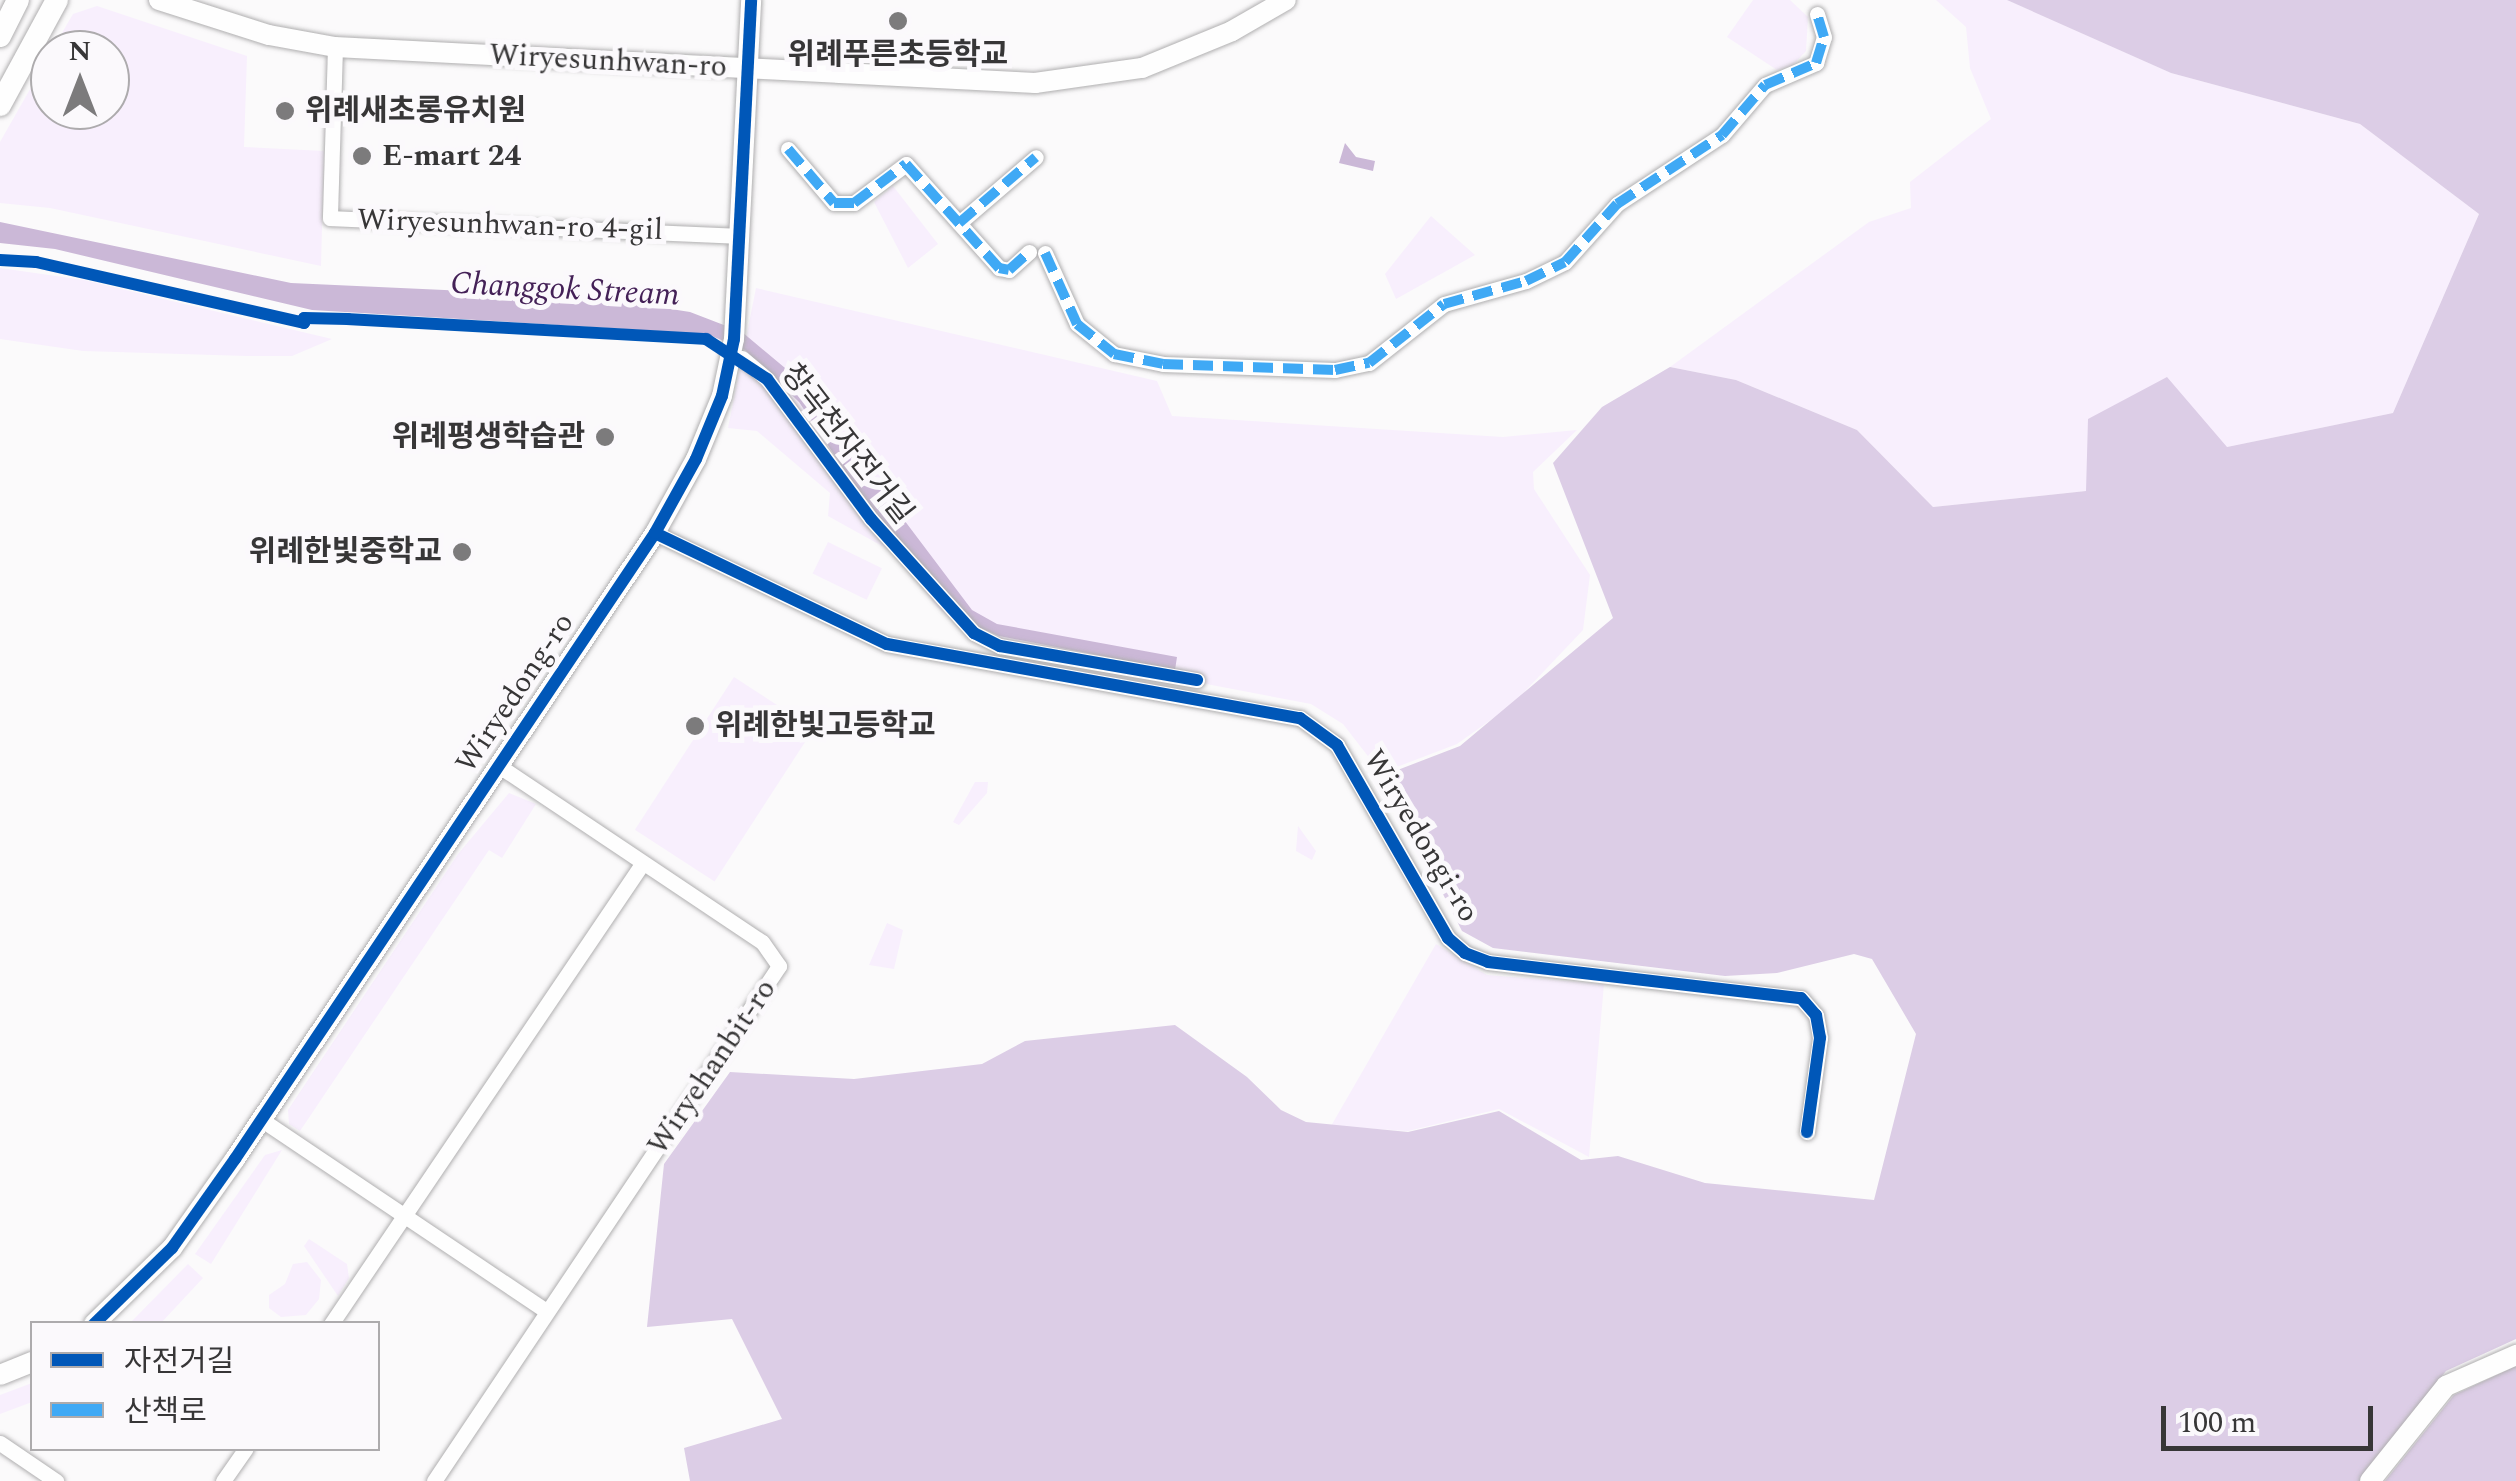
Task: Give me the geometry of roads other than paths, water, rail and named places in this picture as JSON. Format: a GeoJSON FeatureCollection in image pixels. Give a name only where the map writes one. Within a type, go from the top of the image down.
{"type":"FeatureCollection","features":[{"type":"Feature","properties":{"kind":"main road"},"geometry":{"type":"LineString","coordinates":[[0,36],[18,0]]}},
{"type":"Feature","properties":{"kind":"main road"},"geometry":{"type":"LineString","coordinates":[[0,106],[57,0]]}},
{"type":"Feature","properties":{"kind":"street","name":"Wiryesunhwan-ro"},"geometry":{"type":"LineString","coordinates":[[158,0],[269,35],[335,48],[1035,83],[1089,79],[1192,48],[1286,0]]}},
{"type":"Feature","properties":{"kind":"street","name":"Wiryedong-ro"},"geometry":{"type":"LineString","coordinates":[[97,1321],[172,1248],[262,1120],[496,764],[655,533],[696,459],[729,368],[738,280],[750,0]]}},
{"type":"Feature","properties":{"kind":"street"},"geometry":{"type":"LineString","coordinates":[[788,149],[834,203],[854,203],[906,164],[999,268],[1009,270],[1037,252],[1077,324],[1114,354],[1163,364],[1298,369],[1369,363],[1444,304],[1526,281],[1565,262],[1617,204],[1722,135],[1765,84],[1816,63],[1824,37],[1817,14]]}},
{"type":"Feature","properties":{"kind":"street","name":"Wiryesunhwan-ro 4-gil"},"geometry":{"type":"LineString","coordinates":[[335,48],[330,218],[740,236]]}},
{"type":"Feature","properties":{"kind":"street"},"geometry":{"type":"LineString","coordinates":[[958,223],[1036,157]]}},
{"type":"Feature","properties":{"kind":"street","name":"창곡천자전거길"},"geometry":{"type":"LineString","coordinates":[[742,358],[767,379],[871,519],[974,633],[1000,646],[1197,680]]}},
{"type":"Feature","properties":{"kind":"street","name":"Wiryedongi-ro"},"geometry":{"type":"LineString","coordinates":[[655,533],[887,644],[1300,718],[1337,745],[1448,938],[1465,953],[1488,962],[1801,998],[1816,1015],[1820,1038],[1807,1132]]}},
{"type":"Feature","properties":{"kind":"street","name":"Wiryehanbit-ro"},"geometry":{"type":"LineString","coordinates":[[434,1481],[780,966],[762,942],[496,764]]}},
{"type":"Feature","properties":{"kind":"street"},"geometry":{"type":"LineString","coordinates":[[333,1321],[400,1216],[642,864]]}},
{"type":"Feature","properties":{"kind":"street"},"geometry":{"type":"LineString","coordinates":[[262,1120],[400,1216],[546,1310]]}},
{"type":"Feature","properties":{"kind":"street"},"geometry":{"type":"LineString","coordinates":[[2370,1481],[2446,1386],[2516,1355]]}},
{"type":"Feature","properties":{"kind":"street"},"geometry":{"type":"LineString","coordinates":[[0,1375],[30,1363]]}},
{"type":"Feature","properties":{"kind":"street"},"geometry":{"type":"LineString","coordinates":[[0,1443],[56,1481]]}},
{"type":"Feature","properties":{"kind":"street"},"geometry":{"type":"LineString","coordinates":[[223,1481],[244,1451]]}},
{"type":"Feature","properties":{"kind":"place","name":"위례푸른초등학교"},"geometry":{"type":"Point","coordinates":[898,21]}},
{"type":"Feature","properties":{"kind":"place","name":"위례새초롱유치원"},"geometry":{"type":"Point","coordinates":[285,111]}},
{"type":"Feature","properties":{"kind":"place","name":"E-mart 24"},"geometry":{"type":"Point","coordinates":[362,156]}},
{"type":"Feature","properties":{"kind":"place","name":"위례평생학습관"},"geometry":{"type":"Point","coordinates":[605,437]}},
{"type":"Feature","properties":{"kind":"place","name":"위례한빛중학교"},"geometry":{"type":"Point","coordinates":[462,552]}},
{"type":"Feature","properties":{"kind":"place","name":"위례한빛고등학교"},"geometry":{"type":"Point","coordinates":[695,726]}},
{"type":"Feature","properties":{"kind":"water label","name":"Changgok Stream"},"geometry":{"type":"Point","coordinates":[565,290]}}]}
